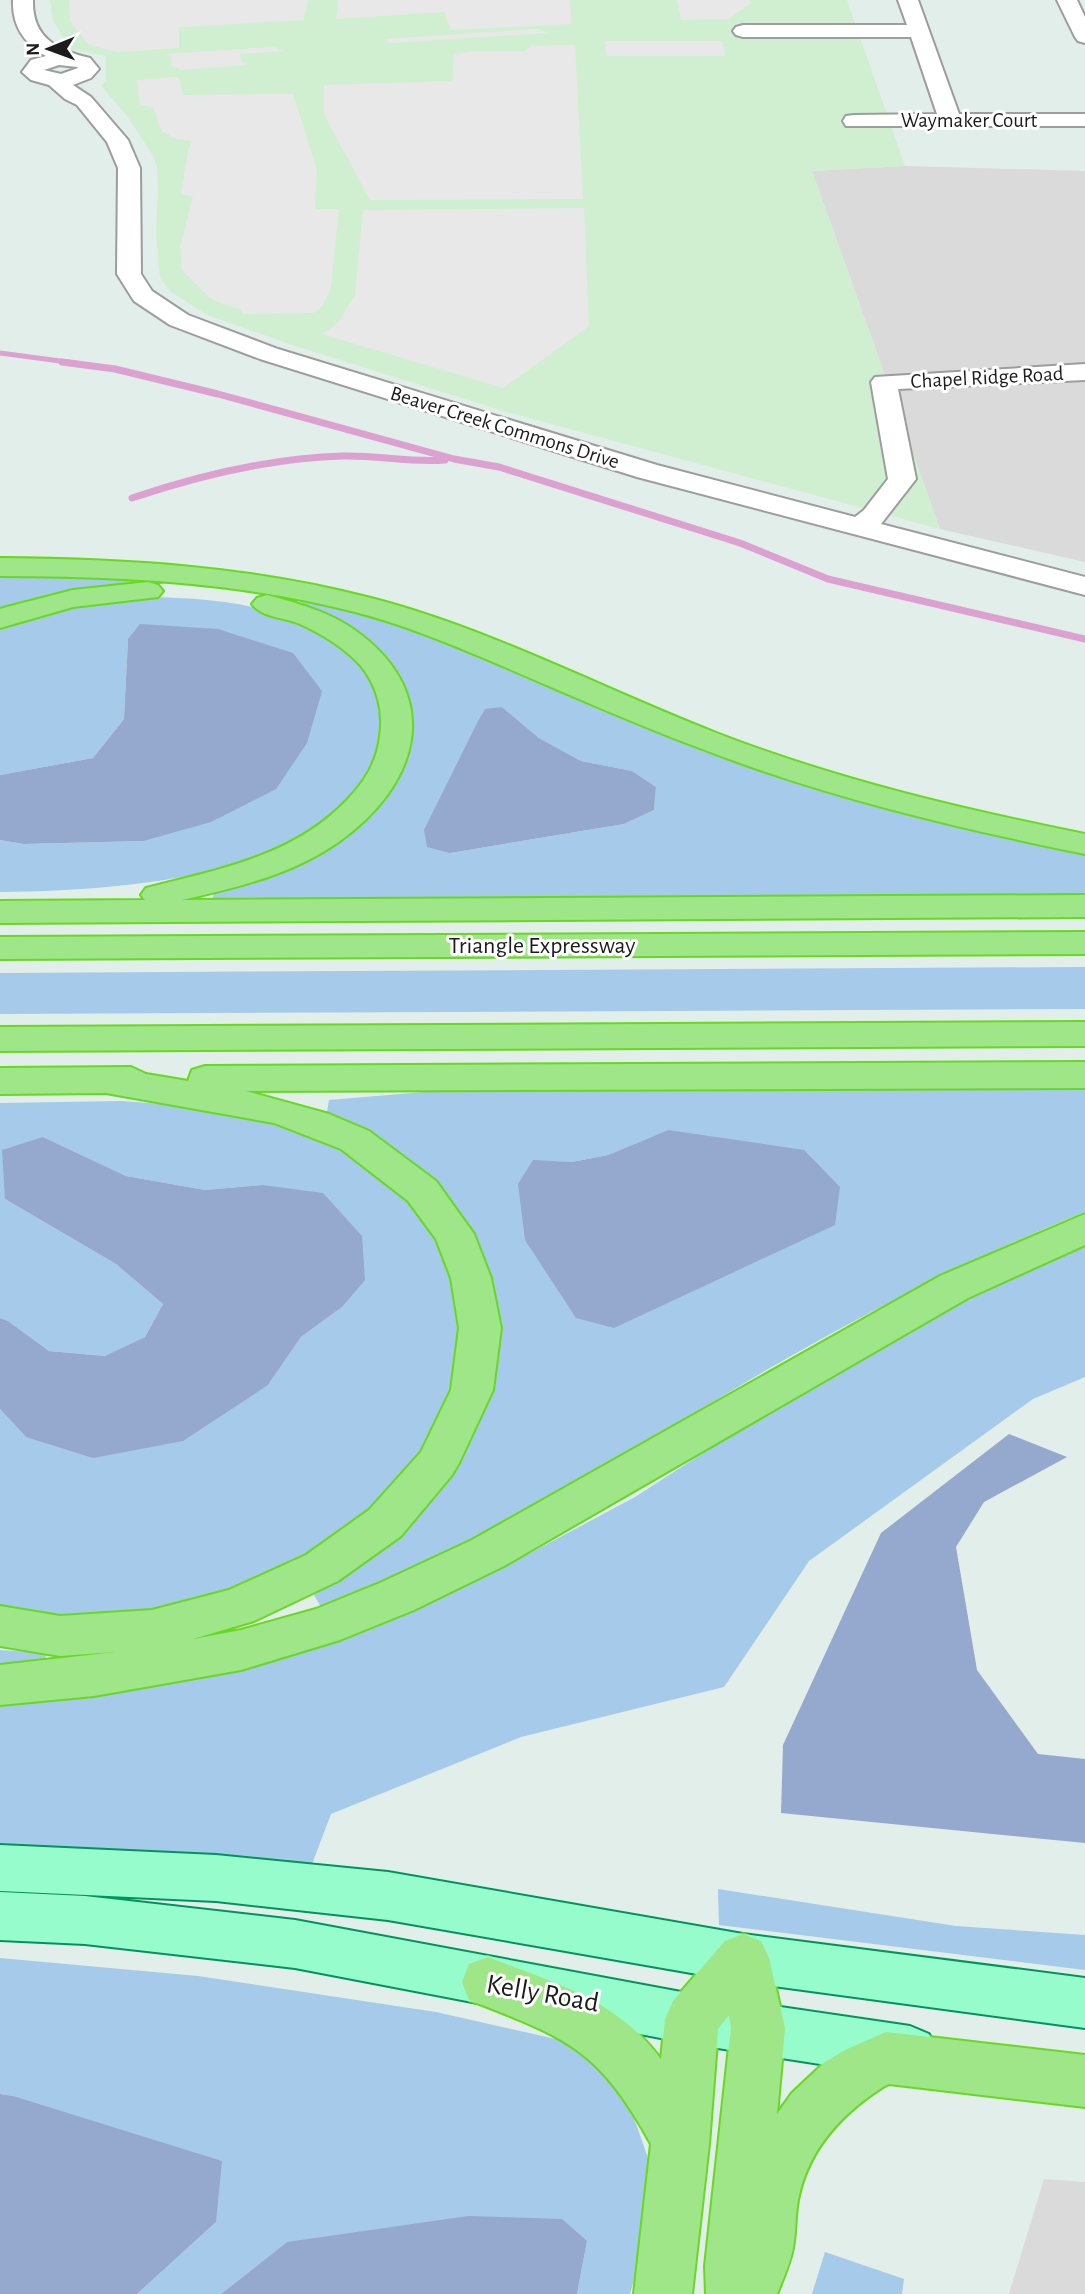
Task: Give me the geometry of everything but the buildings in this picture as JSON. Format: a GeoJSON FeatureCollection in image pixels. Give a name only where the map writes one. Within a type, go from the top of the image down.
{"type":"FeatureCollection","features":[{"type":"Feature","properties":{"kind":"highway"},"geometry":{"type":"LineString","coordinates":[[0,567],[157,570],[284,586],[362,604],[449,633],[734,751],[885,800],[1085,844]]}},
{"type":"Feature","properties":{"kind":"highway"},"geometry":{"type":"LineString","coordinates":[[0,619],[34,607],[127,591],[225,594],[279,607],[336,632],[354,643],[377,666],[393,692],[400,722],[397,746],[387,772],[369,797],[343,823],[300,851],[260,869],[206,885],[85,912]]}},
{"type":"Feature","properties":{"kind":"highway"},"geometry":{"type":"LineString","coordinates":[[0,912],[1085,906]]}},
{"type":"Feature","properties":{"kind":"highway","name":"Triangle Expressway"},"geometry":{"type":"LineString","coordinates":[[0,948],[1085,943]]}},
{"type":"Feature","properties":{"kind":"highway"},"geometry":{"type":"LineString","coordinates":[[0,1039],[1085,1034]]}},
{"type":"Feature","properties":{"kind":"highway"},"geometry":{"type":"LineString","coordinates":[[0,1081],[1085,1075]]}},
{"type":"Feature","properties":{"kind":"highway"},"geometry":{"type":"LineString","coordinates":[[0,1626],[60,1636],[152,1630],[238,1607],[322,1569],[385,1523],[437,1463],[471,1391],[480,1328],[471,1278],[454,1234],[422,1191],[355,1140],[316,1123],[278,1111],[225,1100],[105,1080]]}},
{"type":"Feature","properties":{"kind":"highway"},"geometry":{"type":"LineString","coordinates":[[0,1685],[94,1676],[241,1650],[324,1626],[398,1596],[488,1553],[954,1287],[1085,1228]]}},
{"type":"Feature","properties":{"kind":"highway"},"geometry":{"type":"LineString","coordinates":[[663,2294],[681,2144],[692,2019],[743,1958]]}},
{"type":"Feature","properties":{"kind":"highway"},"geometry":{"type":"LineString","coordinates":[[736,2294],[734,2266],[758,2028],[743,1958]]}},
{"type":"Feature","properties":{"kind":"highway"},"geometry":{"type":"LineString","coordinates":[[488,1982],[568,2014],[593,2028],[621,2052],[653,2093],[681,2144]]}},
{"type":"Feature","properties":{"kind":"highway"},"geometry":{"type":"LineString","coordinates":[[747,2294],[762,2259],[771,2196],[786,2148],[807,2115],[860,2068],[886,2058],[1085,2080]]}},
{"type":"Feature","properties":{"kind":"main road"},"geometry":{"type":"LineString","coordinates":[[0,1868],[216,1878],[388,1896],[743,1958],[1085,2003]]}},
{"type":"Feature","properties":{"kind":"main road","name":"Kelly Road"},"geometry":{"type":"LineString","coordinates":[[0,1916],[85,1920],[295,1944],[692,2019],[1085,2080]]}},
{"type":"Feature","properties":{"kind":"street","name":"Beaver Creek Commons Drive"},"geometry":{"type":"LineString","coordinates":[[23,0],[25,23],[41,67],[72,95],[84,101],[117,140],[129,167],[127,265],[132,283],[143,296],[179,320],[205,332],[270,354],[634,467],[1085,586]]}},
{"type":"Feature","properties":{"kind":"street"},"geometry":{"type":"LineString","coordinates":[[908,0],[950,120]]}},
{"type":"Feature","properties":{"kind":"street"},"geometry":{"type":"LineString","coordinates":[[1075,7],[1085,37]]}},
{"type":"Feature","properties":{"kind":"street"},"geometry":{"type":"LineString","coordinates":[[743,31],[918,31]]}},
{"type":"Feature","properties":{"kind":"street"},"geometry":{"type":"LineString","coordinates":[[9,73],[67,59],[87,64],[89,69],[83,75],[83,85],[87,93],[84,101]]}},
{"type":"Feature","properties":{"kind":"street"},"geometry":{"type":"LineString","coordinates":[[41,67],[83,75]]}},
{"type":"Feature","properties":{"kind":"street","name":"Waymaker Court"},"geometry":{"type":"LineString","coordinates":[[854,121],[1085,120]]}},
{"type":"Feature","properties":{"kind":"street","name":"Chapel Ridge Road"},"geometry":{"type":"LineString","coordinates":[[860,527],[874,516],[902,479],[884,382],[1085,372]]}},
{"type":"Feature","properties":{"kind":"shaded area"},"geometry":{"type":"Polygon","coordinates":[[[50,0],[847,0],[905,166],[812,171],[940,529],[500,410],[292,345],[207,315],[170,291],[160,278],[156,234],[157,166],[127,116],[101,86],[106,80],[106,56],[70,49],[53,20],[50,0]]]}},
{"type":"Feature","properties":{"kind":"shaded area"},"geometry":{"type":"Polygon","coordinates":[[[69,0],[308,0],[304,20],[179,27],[179,48],[117,52],[89,45],[70,21],[69,0]]]}},
{"type":"Feature","properties":{"kind":"shaded area"},"geometry":{"type":"Polygon","coordinates":[[[338,0],[570,0],[572,24],[451,30],[444,12],[336,19],[338,0]]]}},
{"type":"Feature","properties":{"kind":"shaded area"},"geometry":{"type":"Polygon","coordinates":[[[677,0],[752,2],[729,19],[681,20],[677,0]]]}},
{"type":"Feature","properties":{"kind":"shaded area"},"geometry":{"type":"Polygon","coordinates":[[[537,29],[547,33],[390,43],[385,39],[537,29]]]}},
{"type":"Feature","properties":{"kind":"shaded area"},"geometry":{"type":"Polygon","coordinates":[[[605,41],[722,41],[725,56],[607,56],[605,41]]]}},
{"type":"Feature","properties":{"kind":"shaded area"},"geometry":{"type":"Polygon","coordinates":[[[575,45],[583,199],[370,200],[324,114],[324,85],[452,81],[454,55],[470,51],[525,51],[530,46],[575,45]]]}},
{"type":"Feature","properties":{"kind":"shaded area"},"geometry":{"type":"Polygon","coordinates":[[[273,47],[284,51],[240,54],[242,62],[247,65],[180,70],[171,65],[172,57],[166,54],[273,47]]]}},
{"type":"Feature","properties":{"kind":"shaded area"},"geometry":{"type":"Polygon","coordinates":[[[179,77],[183,95],[293,94],[317,170],[315,209],[339,209],[331,286],[323,306],[313,313],[243,314],[241,309],[210,298],[182,270],[180,247],[193,196],[181,194],[192,141],[176,139],[162,131],[153,107],[140,105],[137,80],[179,77]]]}},
{"type":"Feature","properties":{"kind":"shaded area"},"geometry":{"type":"Polygon","coordinates":[[[905,166],[1085,171],[1085,562],[940,529],[812,171],[905,166]]]}},
{"type":"Feature","properties":{"kind":"shaded area"},"geometry":{"type":"Polygon","coordinates":[[[584,208],[589,326],[503,388],[322,334],[338,323],[355,295],[363,210],[584,208]]]}},
{"type":"Feature","properties":{"kind":"shaded area"},"geometry":{"type":"Polygon","coordinates":[[[0,574],[178,579],[176,583],[65,593],[0,610],[0,574]]]}},
{"type":"Feature","properties":{"kind":"shaded area"},"geometry":{"type":"Polygon","coordinates":[[[132,597],[193,599],[256,608],[315,629],[340,646],[367,675],[381,705],[384,736],[376,767],[358,791],[323,825],[289,844],[251,859],[167,880],[80,889],[0,892],[0,840],[24,844],[143,841],[128,639],[124,719],[93,758],[0,775],[0,626],[75,604],[132,597]]]}},
{"type":"Feature","properties":{"kind":"shaded area"},"geometry":{"type":"Polygon","coordinates":[[[304,599],[389,621],[450,642],[885,808],[982,833],[1085,853],[1085,897],[212,902],[214,892],[374,807],[393,786],[405,760],[411,725],[408,700],[399,679],[366,643],[345,628],[299,605],[304,599]],[[502,707],[450,853],[624,824],[654,810],[656,787],[632,771],[581,761],[539,738],[502,707]]]}},
{"type":"Feature","properties":{"kind":"shaded area"},"geometry":{"type":"Polygon","coordinates":[[[140,624],[218,629],[293,653],[322,691],[307,743],[276,789],[211,822],[143,841],[24,844],[0,840],[0,775],[93,758],[124,719],[128,639],[140,624]]]}},
{"type":"Feature","properties":{"kind":"shaded area"},"geometry":{"type":"Polygon","coordinates":[[[502,707],[539,738],[581,761],[632,771],[656,787],[654,810],[624,824],[450,853],[427,847],[424,830],[477,723],[485,709],[502,707]]]}},
{"type":"Feature","properties":{"kind":"shaded area"},"geometry":{"type":"Polygon","coordinates":[[[1085,967],[1085,1009],[0,1014],[0,973],[1085,967]]]}},
{"type":"Feature","properties":{"kind":"shaded area"},"geometry":{"type":"Polygon","coordinates":[[[1085,1087],[1085,1212],[972,1261],[863,1316],[754,1377],[500,1528],[389,1580],[321,1607],[314,1595],[392,1540],[427,1508],[456,1470],[474,1431],[491,1380],[496,1331],[490,1284],[474,1240],[449,1200],[415,1165],[374,1136],[327,1112],[329,1100],[448,1090],[1085,1087]],[[668,1130],[608,1155],[572,1162],[532,1161],[525,1240],[668,1130]]]}},
{"type":"Feature","properties":{"kind":"shaded area"},"geometry":{"type":"Polygon","coordinates":[[[121,1101],[216,1108],[305,1131],[368,1164],[419,1211],[451,1264],[461,1329],[450,1394],[417,1458],[360,1522],[274,1576],[185,1608],[92,1619],[0,1614],[0,1409],[26,1437],[268,1385],[301,1337],[342,1307],[262,1185],[205,1190],[126,1176],[43,1137],[5,1199],[116,1264],[163,1304],[145,1337],[106,1356],[49,1351],[0,1318],[0,1103],[121,1101]]]}},
{"type":"Feature","properties":{"kind":"shaded area"},"geometry":{"type":"Polygon","coordinates":[[[668,1130],[804,1150],[840,1187],[835,1225],[614,1328],[576,1318],[525,1240],[518,1184],[533,1160],[572,1162],[608,1155],[668,1130]]]}},
{"type":"Feature","properties":{"kind":"shaded area"},"geometry":{"type":"Polygon","coordinates":[[[43,1137],[126,1176],[205,1190],[262,1185],[323,1193],[362,1236],[365,1280],[342,1307],[301,1337],[268,1385],[183,1441],[93,1458],[26,1437],[0,1409],[0,1318],[49,1351],[105,1356],[145,1337],[163,1304],[116,1264],[5,1199],[2,1150],[43,1137]]]}},
{"type":"Feature","properties":{"kind":"shaded area"},"geometry":{"type":"Polygon","coordinates":[[[1085,1245],[1085,1377],[1033,1399],[809,1561],[724,1687],[521,1737],[331,1814],[309,1872],[0,1851],[0,1702],[363,1628],[508,1565],[635,1497],[770,1410],[956,1304],[1085,1245]]]}},
{"type":"Feature","properties":{"kind":"shaded area"},"geometry":{"type":"Polygon","coordinates":[[[1009,1434],[1067,1457],[984,1502],[956,1547],[977,1670],[1038,1754],[1085,1759],[1085,1843],[781,1813],[783,1745],[881,1533],[1009,1434]]]}},
{"type":"Feature","properties":{"kind":"shaded area"},"geometry":{"type":"Polygon","coordinates":[[[0,1650],[46,1653],[45,1666],[0,1668],[0,1650]]]}},
{"type":"Feature","properties":{"kind":"shaded area"},"geometry":{"type":"Polygon","coordinates":[[[718,1889],[956,1926],[1085,1935],[1085,1970],[719,1925],[718,1889]]]}},
{"type":"Feature","properties":{"kind":"shaded area"},"geometry":{"type":"Polygon","coordinates":[[[0,1958],[198,1976],[436,2012],[578,2044],[626,2095],[649,2161],[642,2250],[630,2294],[577,2294],[587,2241],[287,2242],[221,2294],[137,2294],[216,2222],[13,2096],[0,2094],[0,1958]]]}},
{"type":"Feature","properties":{"kind":"shaded area"},"geometry":{"type":"Polygon","coordinates":[[[0,2094],[222,2161],[216,2222],[137,2294],[0,2294],[0,2094]]]}},
{"type":"Feature","properties":{"kind":"shaded area"},"geometry":{"type":"Polygon","coordinates":[[[1044,2179],[1085,2182],[1085,2294],[1009,2294],[1044,2179]]]}},
{"type":"Feature","properties":{"kind":"shaded area"},"geometry":{"type":"Polygon","coordinates":[[[468,2216],[562,2219],[587,2241],[577,2294],[221,2294],[287,2242],[468,2216]]]}},
{"type":"Feature","properties":{"kind":"shaded area"},"geometry":{"type":"Polygon","coordinates":[[[825,2252],[904,2279],[902,2294],[812,2294],[825,2252]]]}},
{"type":"Feature","properties":{"kind":"waterway"},"geometry":{"type":"LineString","coordinates":[[0,353],[75,363]]}},
{"type":"Feature","properties":{"kind":"waterway"},"geometry":{"type":"LineString","coordinates":[[62,362],[115,369],[218,394],[454,459],[499,467],[740,543],[828,579],[1085,639]]}},
{"type":"Feature","properties":{"kind":"waterway"},"geometry":{"type":"LineString","coordinates":[[132,498],[210,475],[289,460],[343,456],[445,460]]}}]}
